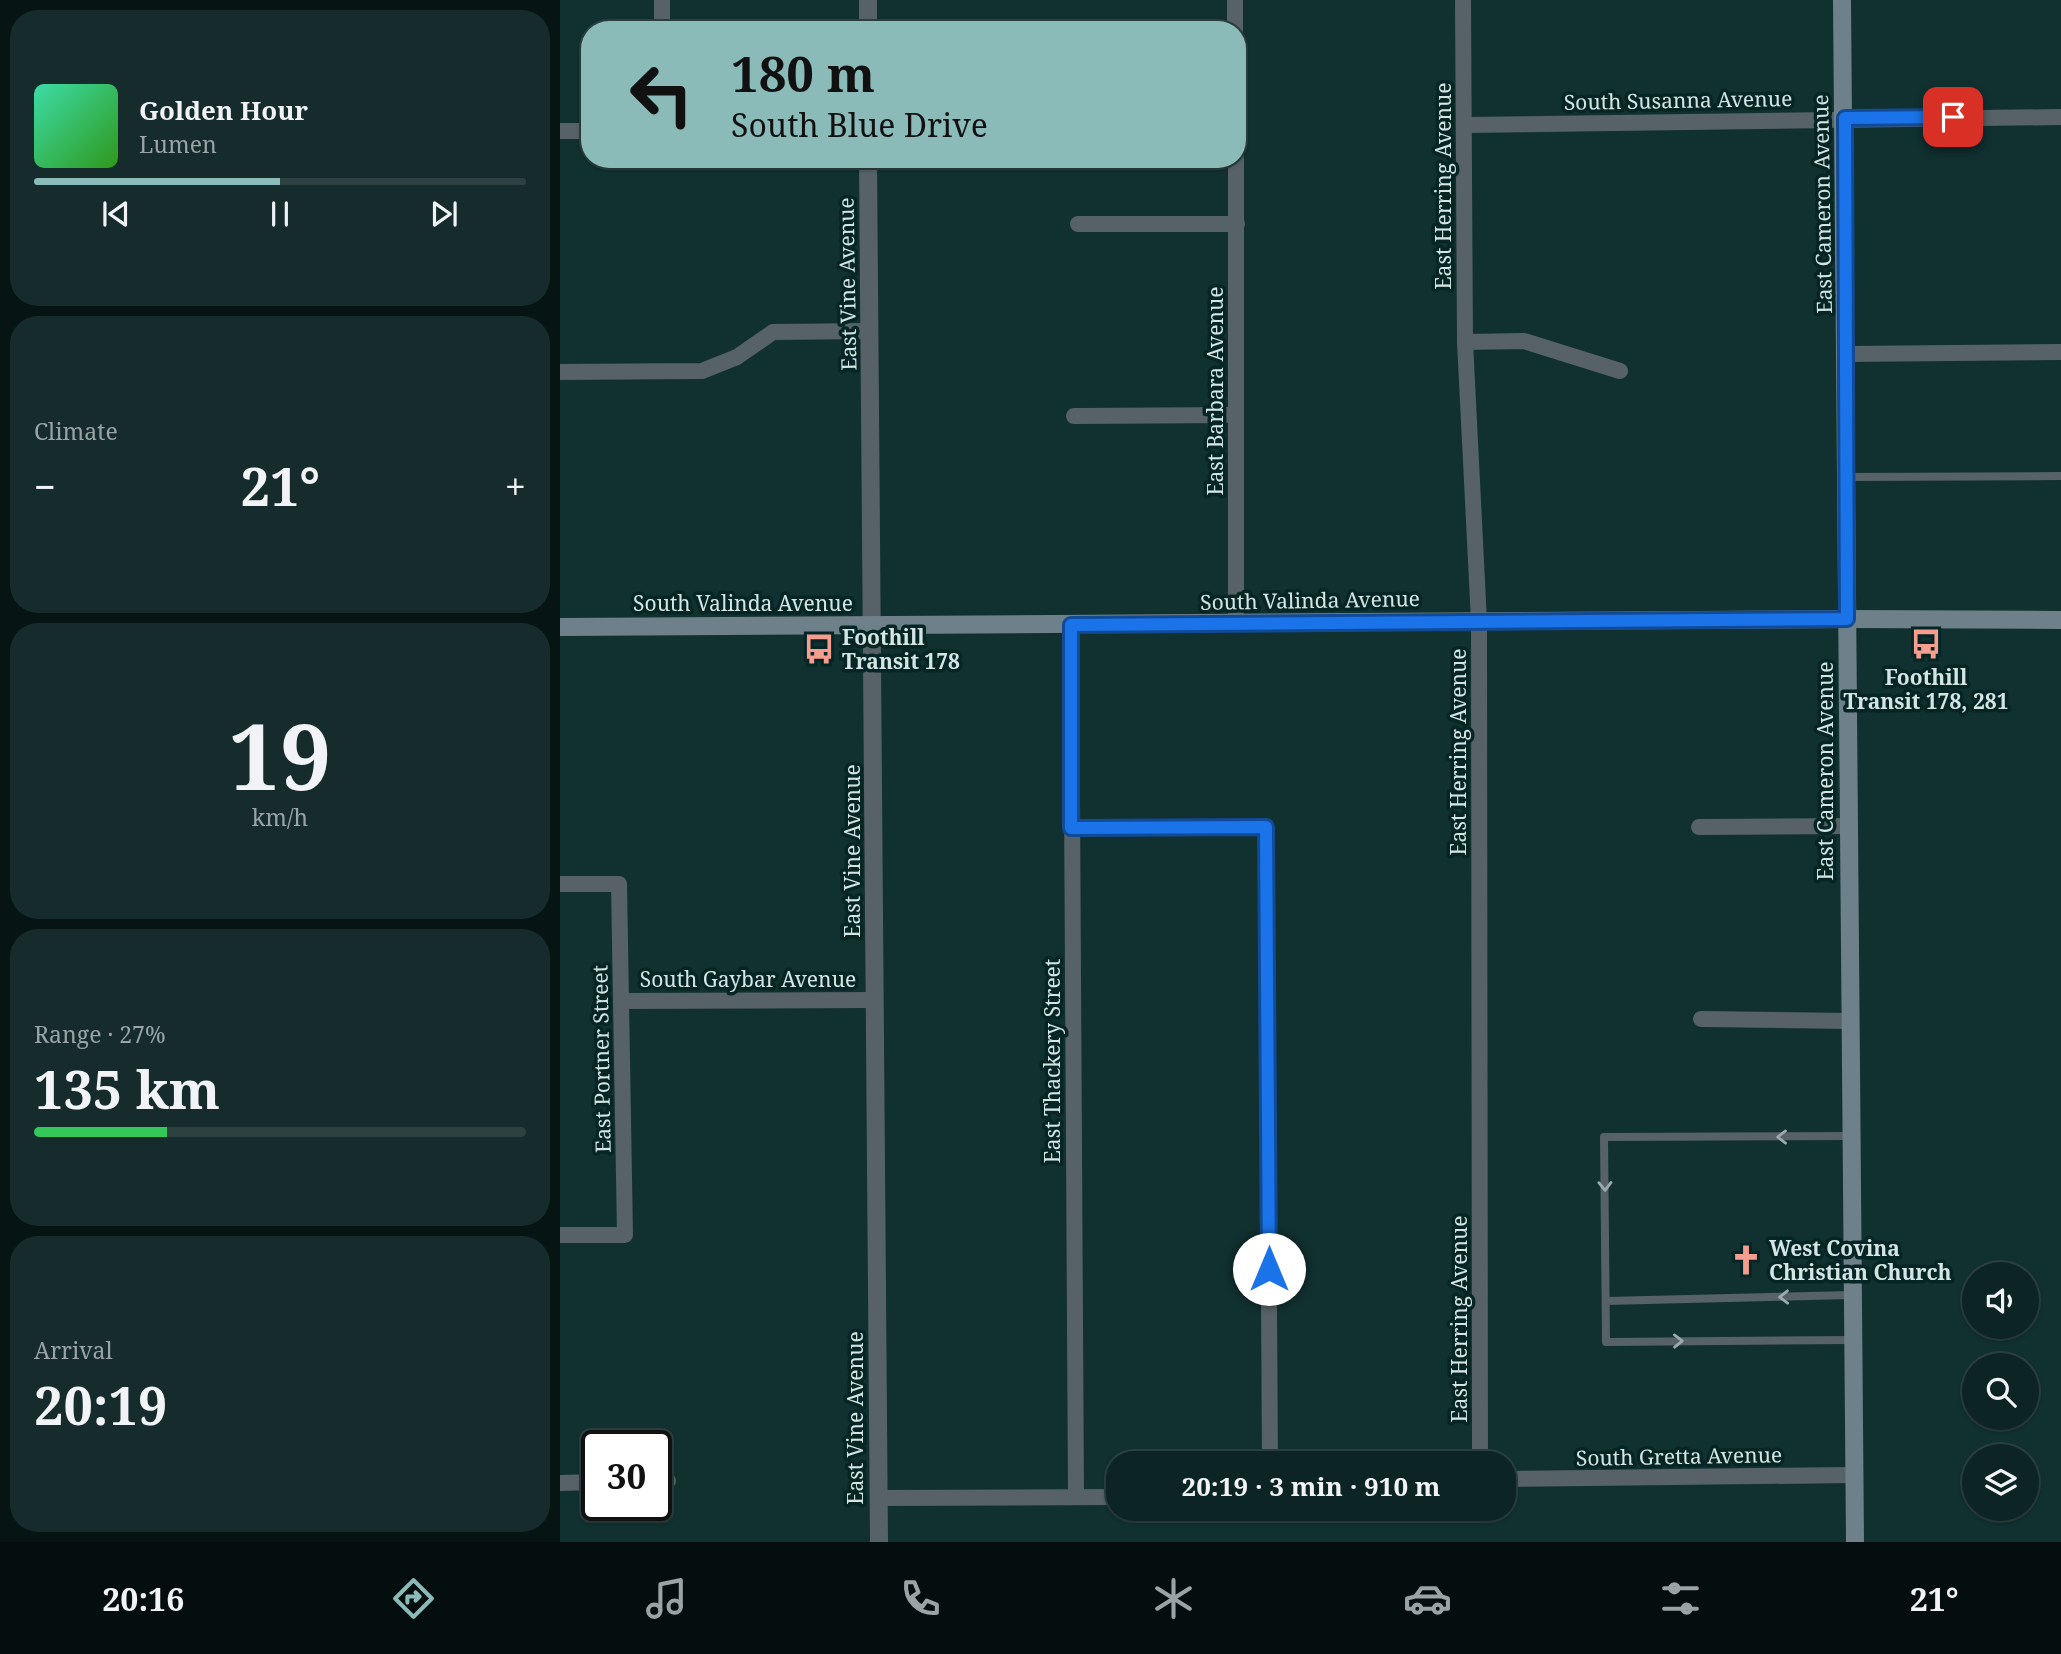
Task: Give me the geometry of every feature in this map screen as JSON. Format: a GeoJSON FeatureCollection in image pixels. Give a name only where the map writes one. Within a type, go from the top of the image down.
{"type":"FeatureCollection","features":[{"type":"Feature","properties":{"kind":"main road","name":"East Cameron Avenue"},"geometry":{"type":"LineString","coordinates":[[1842,0],[1855,1542]]}},
{"type":"Feature","properties":{"kind":"main road","name":"South Valinda Avenue"},"geometry":{"type":"LineString","coordinates":[[560,627],[2061,620]]}},
{"type":"Feature","properties":{"kind":"street"},"geometry":{"type":"LineString","coordinates":[[662,0],[662,21]]}},
{"type":"Feature","properties":{"kind":"street"},"geometry":{"type":"LineString","coordinates":[[868,0],[868,21]]}},
{"type":"Feature","properties":{"kind":"street"},"geometry":{"type":"LineString","coordinates":[[1235,0],[1235,21]]}},
{"type":"Feature","properties":{"kind":"street","name":"East Herring Avenue"},"geometry":{"type":"LineString","coordinates":[[1463,0],[1465,342],[1479,621],[1480,1451]]}},
{"type":"Feature","properties":{"kind":"street","name":"South Susanna Avenue"},"geometry":{"type":"LineString","coordinates":[[1464,125],[2061,117]]}},
{"type":"Feature","properties":{"kind":"street"},"geometry":{"type":"LineString","coordinates":[[560,131],[581,131]]}},
{"type":"Feature","properties":{"kind":"street","name":"East Vine Avenue"},"geometry":{"type":"LineString","coordinates":[[868,168],[874,625],[879,1542]]}},
{"type":"Feature","properties":{"kind":"street","name":"East Barbara Avenue"},"geometry":{"type":"LineString","coordinates":[[1236,168],[1236,623]]}},
{"type":"Feature","properties":{"kind":"street"},"geometry":{"type":"LineString","coordinates":[[1078,224],[1237,223]]}},
{"type":"Feature","properties":{"kind":"street"},"geometry":{"type":"LineString","coordinates":[[560,372],[702,371],[737,357],[774,332],[870,331]]}},
{"type":"Feature","properties":{"kind":"street"},"geometry":{"type":"LineString","coordinates":[[1465,342],[1524,341],[1620,371]]}},
{"type":"Feature","properties":{"kind":"street"},"geometry":{"type":"LineString","coordinates":[[1846,354],[2061,352]]}},
{"type":"Feature","properties":{"kind":"street"},"geometry":{"type":"LineString","coordinates":[[1074,416],[1236,415]]}},
{"type":"Feature","properties":{"kind":"street","name":"East Thackery Street"},"geometry":{"type":"LineString","coordinates":[[1071,625],[1076,1497]]}},
{"type":"Feature","properties":{"kind":"street"},"geometry":{"type":"LineString","coordinates":[[1699,827],[1848,826]]}},
{"type":"Feature","properties":{"kind":"street"},"geometry":{"type":"LineString","coordinates":[[1071,828],[1266,827],[1270,1451]]}},
{"type":"Feature","properties":{"kind":"street","name":"East Portner Street"},"geometry":{"type":"LineString","coordinates":[[560,884],[619,884],[625,1235],[560,1235]]}},
{"type":"Feature","properties":{"kind":"street","name":"South Gaybar Avenue"},"geometry":{"type":"LineString","coordinates":[[621,1001],[876,1000]]}},
{"type":"Feature","properties":{"kind":"street"},"geometry":{"type":"LineString","coordinates":[[1701,1019],[1849,1021]]}},
{"type":"Feature","properties":{"kind":"street","name":"South Gretta Avenue"},"geometry":{"type":"LineString","coordinates":[[1516,1479],[1855,1475]]}},
{"type":"Feature","properties":{"kind":"street"},"geometry":{"type":"LineString","coordinates":[[560,1483],[581,1482]]}},
{"type":"Feature","properties":{"kind":"street"},"geometry":{"type":"LineString","coordinates":[[878,1498],[1106,1497]]}},
{"type":"Feature","properties":{"kind":"lane"},"geometry":{"type":"LineString","coordinates":[[1847,478],[2061,476]]}},
{"type":"Feature","properties":{"kind":"lane"},"geometry":{"type":"LineString","coordinates":[[1850,1136],[1604,1137],[1606,1342],[1853,1340]]}},
{"type":"Feature","properties":{"kind":"lane"},"geometry":{"type":"LineString","coordinates":[[1606,1301],[1852,1295]]}},
{"type":"Feature","properties":{"kind":"place","name":"Foothill Transit 178, 281"},"geometry":{"type":"Point","coordinates":[1926,644]}},
{"type":"Feature","properties":{"kind":"place","name":"Foothill Transit 178"},"geometry":{"type":"Point","coordinates":[819,649]}},
{"type":"Feature","properties":{"kind":"place","name":"West Covina Christian Church"},"geometry":{"type":"Point","coordinates":[1746,1260]}},
{"type":"Feature","properties":{"kind":"route"},"geometry":{"type":"LineString","coordinates":[[1269,1269],[1266,827],[1071,828],[1071,625],[1847,619],[1845,118],[1953,117]]}}]}
